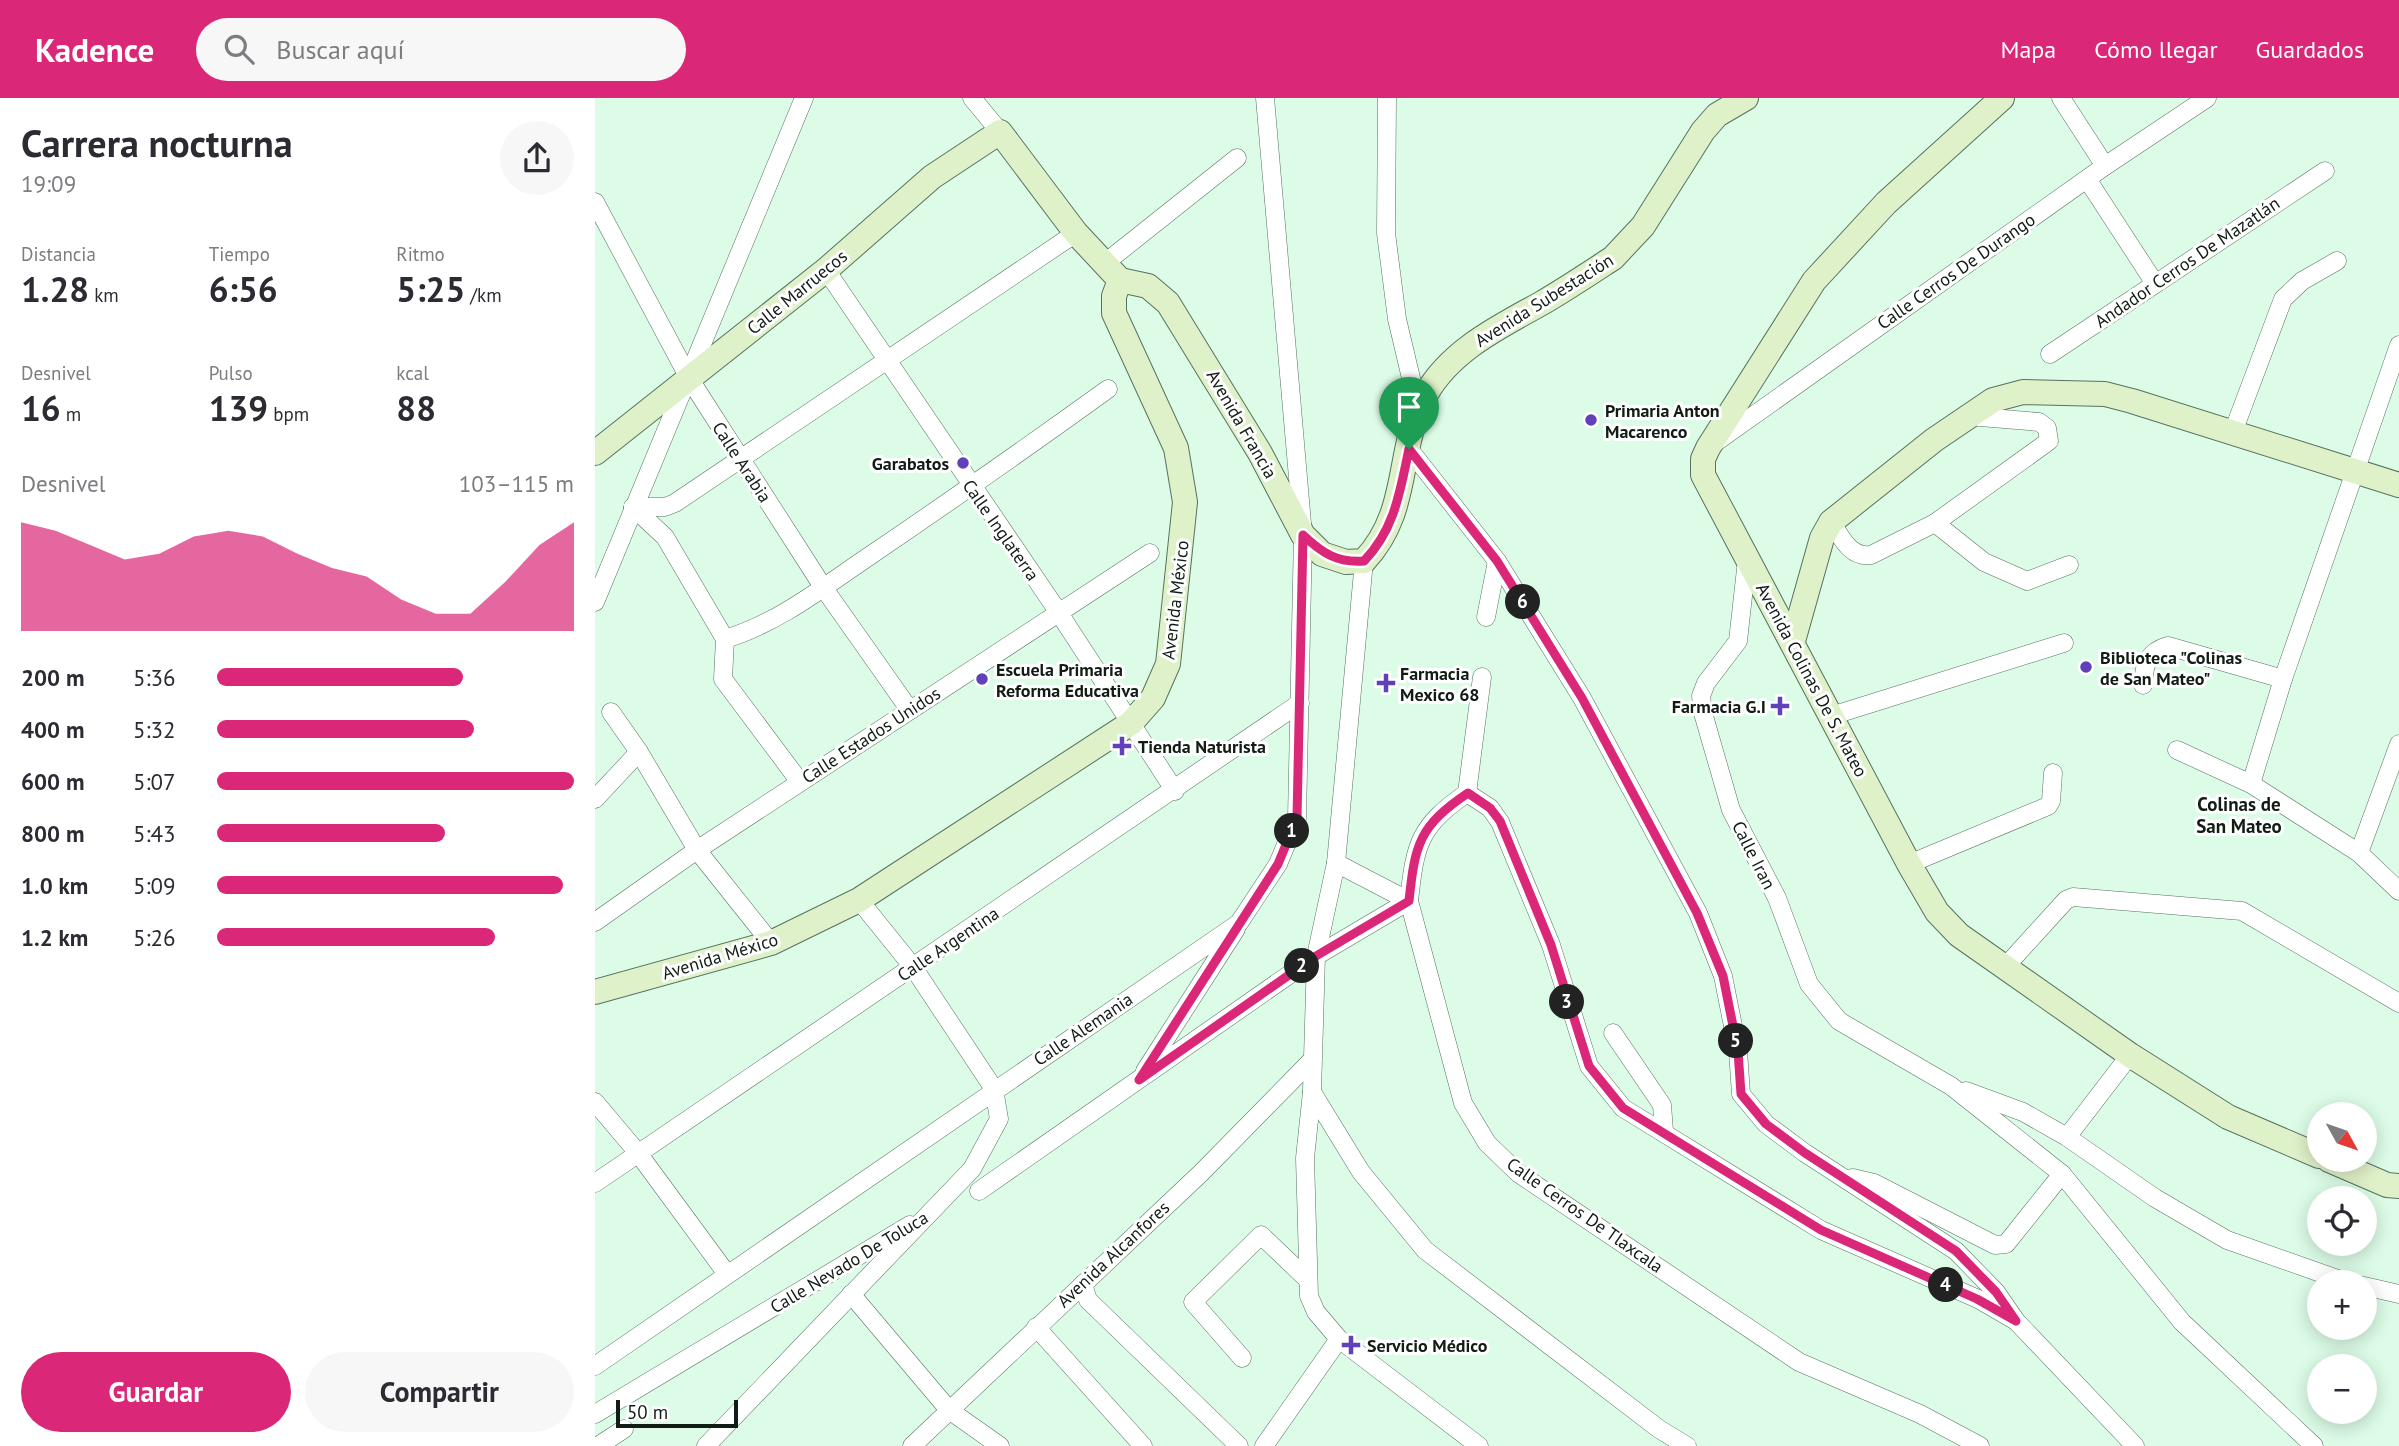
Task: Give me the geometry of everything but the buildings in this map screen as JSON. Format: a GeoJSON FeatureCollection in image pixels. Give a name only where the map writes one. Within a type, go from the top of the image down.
{"type":"FeatureCollection","features":[{"type":"Feature","properties":{"kind":"street"},"geometry":{"type":"LineString","coordinates":[[595,602],[804,98]]}},
{"type":"Feature","properties":{"kind":"street"},"geometry":{"type":"LineString","coordinates":[[972,98],[1076,233],[1113,272],[1237,158]]}},
{"type":"Feature","properties":{"kind":"street","name":"Calle Alemania"},"geometry":{"type":"LineString","coordinates":[[595,1366],[1239,923],[1278,864],[1297,818],[1303,535],[1265,98]]}},
{"type":"Feature","properties":{"kind":"street"},"geometry":{"type":"LineString","coordinates":[[1387,98],[1386,233],[1397,319],[1419,412]]}},
{"type":"Feature","properties":{"kind":"street","name":"Avenida Subestación"},"geometry":{"type":"LineString","coordinates":[[1364,561],[1382,542],[1392,522],[1419,412],[1441,374],[1474,344],[1613,258],[1631,243],[1703,131],[1717,115],[1746,98]]}},
{"type":"Feature","properties":{"kind":"street"},"geometry":{"type":"LineString","coordinates":[[1707,448],[1814,281],[1886,203],[2001,98]]}},
{"type":"Feature","properties":{"kind":"street"},"geometry":{"type":"LineString","coordinates":[[2061,98],[2105,166]]}},
{"type":"Feature","properties":{"kind":"street","name":"Calle Cerros De Durango"},"geometry":{"type":"LineString","coordinates":[[1707,448],[2105,166],[2207,98]]}},
{"type":"Feature","properties":{"kind":"street","name":"Calle Marruecos"},"geometry":{"type":"LineString","coordinates":[[595,453],[826,270],[932,177],[1000,132]]}},
{"type":"Feature","properties":{"kind":"street","name":"Andador Cerros De Mazatlán"},"geometry":{"type":"LineString","coordinates":[[2050,354],[2154,282],[2325,171]]}},
{"type":"Feature","properties":{"kind":"street"},"geometry":{"type":"LineString","coordinates":[[2087,179],[2154,282]]}},
{"type":"Feature","properties":{"kind":"street","name":"Calle Arabia"},"geometry":{"type":"LineString","coordinates":[[595,202],[689,378],[823,587],[909,709]]}},
{"type":"Feature","properties":{"kind":"street"},"geometry":{"type":"LineString","coordinates":[[633,507],[665,507],[675,503],[1076,233]]}},
{"type":"Feature","properties":{"kind":"street"},"geometry":{"type":"LineString","coordinates":[[2233,432],[2283,299],[2302,281],[2337,261]]}},
{"type":"Feature","properties":{"kind":"street","name":"Calle Inglaterra"},"geometry":{"type":"LineString","coordinates":[[826,270],[1059,613],[1175,791]]}},
{"type":"Feature","properties":{"kind":"street","name":"Avenida Francia"},"geometry":{"type":"LineString","coordinates":[[1113,272],[1148,286],[1168,303],[1260,453],[1303,535],[1322,554],[1346,562],[1364,561]]}},
{"type":"Feature","properties":{"kind":"street","name":"Avenida México"},"geometry":{"type":"LineString","coordinates":[[595,992],[771,943],[859,900],[1131,723],[1153,698],[1168,664],[1185,502],[1176,449],[1114,313],[1113,272]]}},
{"type":"Feature","properties":{"kind":"street"},"geometry":{"type":"LineString","coordinates":[[2251,785],[2283,679],[2399,345]]}},
{"type":"Feature","properties":{"kind":"street"},"geometry":{"type":"LineString","coordinates":[[725,639],[758,629],[823,587],[971,487],[1108,389]]}},
{"type":"Feature","properties":{"kind":"street"},"geometry":{"type":"LineString","coordinates":[[1793,641],[1822,538],[1831,522],[1968,416],[1993,400],[2023,392],[2105,394],[2399,485]]}},
{"type":"Feature","properties":{"kind":"street"},"geometry":{"type":"LineString","coordinates":[[1831,522],[1852,552],[1862,556],[1871,555],[1935,523],[2049,440],[2047,428],[2039,422],[1968,416]]}},
{"type":"Feature","properties":{"kind":"street","name":"Avenida Colinas De S. Mateo"},"geometry":{"type":"LineString","coordinates":[[1707,448],[1703,458],[1703,475],[1937,912],[1959,935],[2130,1055],[2228,1117],[2307,1151]]}},
{"type":"Feature","properties":{"kind":"street"},"geometry":{"type":"LineString","coordinates":[[1409,449],[1497,561],[1582,698],[1697,913],[1723,976],[1738,1051],[1741,1094],[1766,1124],[1956,1251],[1996,1292],[2016,1321],[2135,1446]]}},
{"type":"Feature","properties":{"kind":"street"},"geometry":{"type":"LineString","coordinates":[[633,507],[665,537],[725,639],[723,679],[800,782]]}},
{"type":"Feature","properties":{"kind":"street"},"geometry":{"type":"LineString","coordinates":[[1935,523],[1985,562],[2027,581],[2069,565]]}},
{"type":"Feature","properties":{"kind":"street","name":"Calle Estados Unidos"},"geometry":{"type":"LineString","coordinates":[[595,922],[697,850],[909,709],[1150,553]]}},
{"type":"Feature","properties":{"kind":"street","name":"Calle Iran"},"geometry":{"type":"LineString","coordinates":[[1747,560],[1738,641],[1706,683],[1701,696],[1703,713],[1731,810],[1777,898],[1809,984],[1826,1007],[1839,1021],[1951,1086]]}},
{"type":"Feature","properties":{"kind":"street"},"geometry":{"type":"LineString","coordinates":[[1364,561],[1336,863],[1316,956],[1312,1091],[1305,1158],[1309,1296],[1316,1312],[1339,1339],[1479,1446]]}},
{"type":"Feature","properties":{"kind":"street"},"geometry":{"type":"LineString","coordinates":[[1486,617],[1497,561]]}},
{"type":"Feature","properties":{"kind":"street"},"geometry":{"type":"LineString","coordinates":[[1831,716],[2064,643]]}},
{"type":"Feature","properties":{"kind":"street"},"geometry":{"type":"LineString","coordinates":[[2143,685],[2144,665],[2155,650],[2168,646],[2283,679]]}},
{"type":"Feature","properties":{"kind":"street"},"geometry":{"type":"LineString","coordinates":[[1409,901],[1413,862],[1422,835],[1439,813],[1468,793],[1482,677]]}},
{"type":"Feature","properties":{"kind":"street","name":"Calle Argentina"},"geometry":{"type":"LineString","coordinates":[[595,1183],[1175,791],[1300,703]]}},
{"type":"Feature","properties":{"kind":"street"},"geometry":{"type":"LineString","coordinates":[[611,712],[639,752],[697,850],[771,943]]}},
{"type":"Feature","properties":{"kind":"street"},"geometry":{"type":"LineString","coordinates":[[2359,853],[2399,744]]}},
{"type":"Feature","properties":{"kind":"street"},"geometry":{"type":"LineString","coordinates":[[2177,750],[2251,785],[2359,853],[2399,891]]}},
{"type":"Feature","properties":{"kind":"street"},"geometry":{"type":"LineString","coordinates":[[595,799],[639,752]]}},
{"type":"Feature","properties":{"kind":"street"},"geometry":{"type":"LineString","coordinates":[[1909,864],[2048,806],[2051,802],[2053,773]]}},
{"type":"Feature","properties":{"kind":"street"},"geometry":{"type":"LineString","coordinates":[[1468,793],[1490,808],[1500,821],[1551,945],[1589,1066],[1623,1108],[1821,1230],[1977,1299],[2016,1321]]}},
{"type":"Feature","properties":{"kind":"street"},"geometry":{"type":"LineString","coordinates":[[1336,863],[1409,901]]}},
{"type":"Feature","properties":{"kind":"street"},"geometry":{"type":"LineString","coordinates":[[2006,966],[2066,900],[2073,897],[2227,908],[2253,916],[2323,961],[2399,1003]]}},
{"type":"Feature","properties":{"kind":"street"},"geometry":{"type":"LineString","coordinates":[[859,900],[913,967],[994,1089],[999,1119],[972,1169],[934,1211]]}},
{"type":"Feature","properties":{"kind":"street"},"geometry":{"type":"LineString","coordinates":[[979,1191],[1316,956],[1409,901]]}},
{"type":"Feature","properties":{"kind":"street","name":"Calle Cerros De Tlaxcala"},"geometry":{"type":"LineString","coordinates":[[1409,901],[1463,1102],[1487,1143],[1518,1173],[1799,1362],[1920,1413],[1980,1446]]}},
{"type":"Feature","properties":{"kind":"street"},"geometry":{"type":"LineString","coordinates":[[1139,1080],[1239,923]]}},
{"type":"Feature","properties":{"kind":"street"},"geometry":{"type":"LineString","coordinates":[[1613,1033],[1663,1105],[1664,1131]]}},
{"type":"Feature","properties":{"kind":"street"},"geometry":{"type":"LineString","coordinates":[[2067,1138],[2130,1055]]}},
{"type":"Feature","properties":{"kind":"street","name":"Avenida Alcanfores"},"geometry":{"type":"LineString","coordinates":[[912,1446],[1201,1173],[1312,1060]]}},
{"type":"Feature","properties":{"kind":"street"},"geometry":{"type":"LineString","coordinates":[[1951,1086],[2023,1112],[2067,1138],[2155,1198],[2227,1240],[2312,1270]]}},
{"type":"Feature","properties":{"kind":"street"},"geometry":{"type":"LineString","coordinates":[[1951,1086],[2062,1174],[2182,1322],[2314,1446]]}},
{"type":"Feature","properties":{"kind":"street"},"geometry":{"type":"LineString","coordinates":[[1312,1091],[1361,1172],[1425,1250],[1659,1429],[1687,1446]]}},
{"type":"Feature","properties":{"kind":"street"},"geometry":{"type":"LineString","coordinates":[[595,1102],[638,1153],[727,1274]]}},
{"type":"Feature","properties":{"kind":"street"},"geometry":{"type":"LineString","coordinates":[[2357,1172],[2387,1185],[2399,1186]]}},
{"type":"Feature","properties":{"kind":"street"},"geometry":{"type":"LineString","coordinates":[[1840,1175],[1874,1183],[1996,1245],[2005,1244],[2062,1174]]}},
{"type":"Feature","properties":{"kind":"street","name":"Calle Nevado De Toluca"},"geometry":{"type":"LineString","coordinates":[[706,1446],[934,1211]]}},
{"type":"Feature","properties":{"kind":"street","name":"Calle Nevado De Toluca"},"geometry":{"type":"LineString","coordinates":[[595,1414],[934,1211]]}},
{"type":"Feature","properties":{"kind":"street"},"geometry":{"type":"LineString","coordinates":[[1242,1357],[1193,1302],[1261,1235],[1307,1279]]}},
{"type":"Feature","properties":{"kind":"street"},"geometry":{"type":"LineString","coordinates":[[1083,1284],[1088,1300],[1239,1446]]}},
{"type":"Feature","properties":{"kind":"street"},"geometry":{"type":"LineString","coordinates":[[2377,1289],[2399,1294]]}},
{"type":"Feature","properties":{"kind":"street"},"geometry":{"type":"LineString","coordinates":[[851,1294],[949,1410],[1000,1446]]}},
{"type":"Feature","properties":{"kind":"street"},"geometry":{"type":"LineString","coordinates":[[1036,1326],[1143,1446]]}},
{"type":"Feature","properties":{"kind":"street"},"geometry":{"type":"LineString","coordinates":[[1264,1446],[1339,1339]]}},
{"type":"Feature","properties":{"kind":"street"},"geometry":{"type":"LineString","coordinates":[[598,1446],[624,1429]]}},
{"type":"Feature","properties":{"kind":"place","name":"Primaria Anton Macarenco"},"geometry":{"type":"Point","coordinates":[1591,420]}},
{"type":"Feature","properties":{"kind":"place","name":"Garabatos"},"geometry":{"type":"Point","coordinates":[963,463]}},
{"type":"Feature","properties":{"kind":"place","name":"Biblioteca \"Colinas de San Mateo\""},"geometry":{"type":"Point","coordinates":[2086,667]}},
{"type":"Feature","properties":{"kind":"place","name":"Escuela Primaria Reforma Educativa"},"geometry":{"type":"Point","coordinates":[982,679]}},
{"type":"Feature","properties":{"kind":"place","name":"Farmacia Mexico 68"},"geometry":{"type":"Point","coordinates":[1386,683]}},
{"type":"Feature","properties":{"kind":"place","name":"Farmacia G.I"},"geometry":{"type":"Point","coordinates":[1780,706]}},
{"type":"Feature","properties":{"kind":"place","name":"Tienda Naturista"},"geometry":{"type":"Point","coordinates":[1122,746]}},
{"type":"Feature","properties":{"kind":"place","name":"Servicio Médico"},"geometry":{"type":"Point","coordinates":[1351,1345]}},
{"type":"Feature","properties":{"kind":"district","name":"Colinas de San Mateo"},"geometry":{"type":"Point","coordinates":[2239,815]}},
{"type":"Feature","properties":{"kind":"route"},"geometry":{"type":"LineString","coordinates":[[1409,449],[1497,561],[1582,698],[1697,913],[1723,976],[1738,1051],[1741,1094],[1766,1124],[1805,1153],[1956,1251],[1996,1292],[2016,1321],[1977,1299],[1821,1230],[1623,1108],[1589,1066],[1576,1034],[1551,945],[1500,821],[1490,808],[1468,793],[1439,813],[1422,835],[1413,862],[1409,901],[1316,956],[1139,1080],[1278,864],[1297,818],[1303,535],[1322,554],[1346,562],[1364,561],[1382,542],[1392,522],[1409,449]]}}]}
